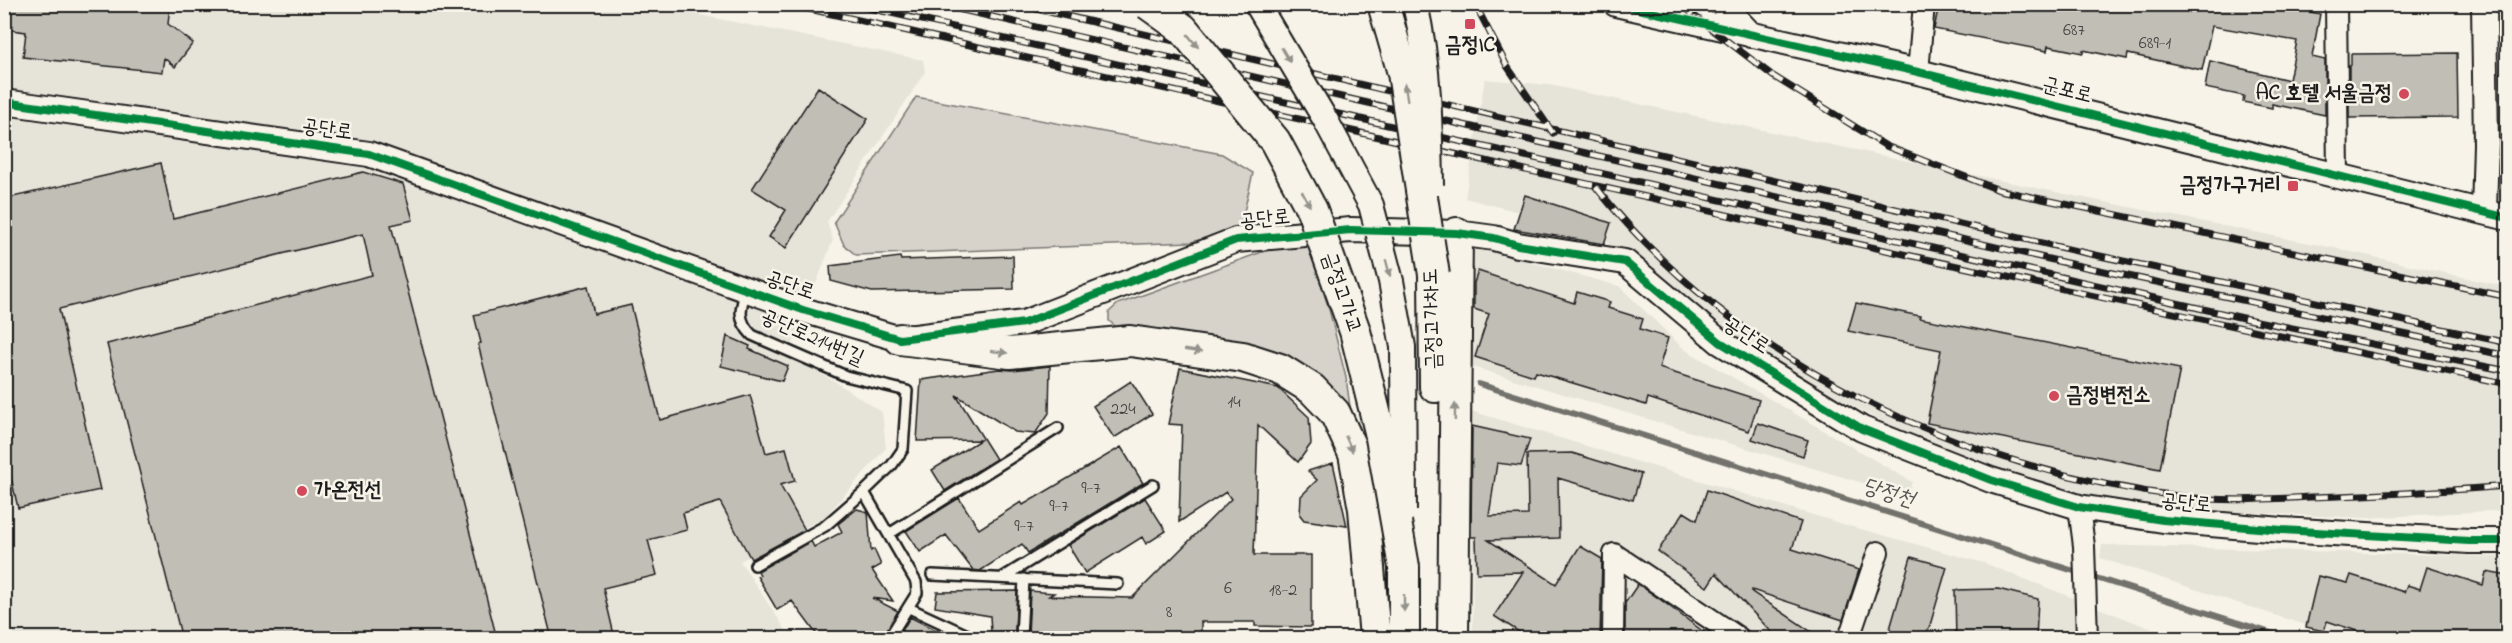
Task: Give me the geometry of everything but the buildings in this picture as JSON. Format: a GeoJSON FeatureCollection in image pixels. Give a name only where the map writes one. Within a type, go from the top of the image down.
{"type":"FeatureCollection","features":[{"type":"Feature","properties":{"kind":"main road","name":"금정고가교"},"geometry":{"type":"LineString","coordinates":[[1148,4],[1183,30],[1275,141],[1312,210],[1355,331],[1380,432],[1404,567]]}},
{"type":"Feature","properties":{"kind":"main road","name":"금정고가차도"},"geometry":{"type":"LineString","coordinates":[[1383,4],[1403,73],[1434,274],[1437,639]]}},
{"type":"Feature","properties":{"kind":"main road"},"geometry":{"type":"LineString","coordinates":[[1453,639],[1457,233]]}},
{"type":"Feature","properties":{"kind":"main road"},"geometry":{"type":"LineString","coordinates":[[900,339],[1010,353],[1130,341],[1243,357],[1280,369],[1312,389],[1335,413],[1354,454],[1364,509],[1375,639]]}},
{"type":"Feature","properties":{"kind":"main road"},"geometry":{"type":"LineString","coordinates":[[1404,567],[1404,639]]}},
{"type":"Feature","properties":{"kind":"street"},"geometry":{"type":"LineString","coordinates":[[1257,4],[1325,119],[1371,205],[1388,270],[1403,347],[1404,567]]}},
{"type":"Feature","properties":{"kind":"street"},"geometry":{"type":"LineString","coordinates":[[1415,4],[1429,81],[1434,274]]}},
{"type":"Feature","properties":{"kind":"street","name":"군포로"},"geometry":{"type":"LineString","coordinates":[[1616,4],[1918,72],[2508,218]]}},
{"type":"Feature","properties":{"kind":"street"},"geometry":{"type":"LineString","coordinates":[[1722,4],[1751,35]]}},
{"type":"Feature","properties":{"kind":"street"},"geometry":{"type":"LineString","coordinates":[[1740,4],[1751,35]]}},
{"type":"Feature","properties":{"kind":"street"},"geometry":{"type":"LineString","coordinates":[[1918,72],[1924,4]]}},
{"type":"Feature","properties":{"kind":"street"},"geometry":{"type":"LineString","coordinates":[[2484,4],[2486,144],[2484,213]]}},
{"type":"Feature","properties":{"kind":"street"},"geometry":{"type":"LineString","coordinates":[[2334,5],[2338,177]]}},
{"type":"Feature","properties":{"kind":"street","name":"공단로"},"geometry":{"type":"LineString","coordinates":[[4,102],[369,154],[803,310],[900,339],[1024,323],[1236,240],[1351,230],[1457,233],[1494,238],[1625,262],[1720,342],[1862,429],[1991,480],[2079,507],[2218,525],[2469,541],[2508,541]]}},
{"type":"Feature","properties":{"kind":"street"},"geometry":{"type":"LineString","coordinates":[[2079,507],[2084,546],[2087,639]]}},
{"type":"Feature","properties":{"kind":"street"},"geometry":{"type":"LineString","coordinates":[[1849,639],[1878,552]]}},
{"type":"Feature","properties":{"kind":"street"},"geometry":{"type":"LineString","coordinates":[[1613,639],[1614,554],[1739,639]]}},
{"type":"Feature","properties":{"kind":"lane","name":"공단로214번길"},"geometry":{"type":"LineString","coordinates":[[746,290],[739,312],[744,327],[752,335],[846,376],[907,391],[903,449],[892,465],[864,492]]}},
{"type":"Feature","properties":{"kind":"lane"},"geometry":{"type":"LineString","coordinates":[[889,534],[1058,428]]}},
{"type":"Feature","properties":{"kind":"lane"},"geometry":{"type":"LineString","coordinates":[[1002,578],[1153,485]]}},
{"type":"Feature","properties":{"kind":"lane"},"geometry":{"type":"LineString","coordinates":[[755,565],[825,526],[864,492],[916,582],[917,593],[889,639]]}},
{"type":"Feature","properties":{"kind":"lane"},"geometry":{"type":"LineString","coordinates":[[932,575],[1118,584]]}},
{"type":"Feature","properties":{"kind":"lane"},"geometry":{"type":"LineString","coordinates":[[1021,639],[1024,579]]}},
{"type":"Feature","properties":{"kind":"lane"},"geometry":{"type":"LineString","coordinates":[[909,608],[974,639]]}},
{"type":"Feature","properties":{"kind":"shaded area"},"geometry":{"type":"Polygon","coordinates":[[[4,5],[650,5],[923,60],[925,72],[827,222],[833,240],[788,356],[834,381],[882,412],[886,448],[825,517],[740,561],[791,638],[5,638],[4,5]]]}},
{"type":"Feature","properties":{"kind":"shaded area"},"geometry":{"type":"Polygon","coordinates":[[[1485,79],[1549,85],[2065,194],[2339,249],[2507,287],[2507,512],[2366,518],[2216,511],[2057,492],[1922,443],[1740,345],[1592,231],[1465,198],[1485,79]]]}},
{"type":"Feature","properties":{"kind":"shaded area"},"geometry":{"type":"Polygon","coordinates":[[[916,97],[1222,154],[1253,173],[1240,229],[1191,242],[856,255],[844,245],[834,222],[916,97]]]}},
{"type":"Feature","properties":{"kind":"shaded area"},"geometry":{"type":"Polygon","coordinates":[[[1308,245],[1329,309],[1346,378],[1355,442],[1328,390],[1119,329],[1109,321],[1109,312],[1118,304],[1273,248],[1308,245]]]}},
{"type":"Feature","properties":{"kind":"shaded area"},"geometry":{"type":"Polygon","coordinates":[[[1470,246],[1619,286],[1684,349],[1912,482],[1907,496],[1469,366],[1470,246]]]}},
{"type":"Feature","properties":{"kind":"shaded area"},"geometry":{"type":"Polygon","coordinates":[[[1471,411],[1846,525],[1984,563],[2175,638],[1473,638],[1471,411]]]}},
{"type":"Feature","properties":{"kind":"shaded area"},"geometry":{"type":"Polygon","coordinates":[[[2102,545],[2507,557],[2507,638],[2345,638],[2100,558],[2102,545]]]}},
{"type":"Feature","properties":{"kind":"waterway","name":"당정천"},"geometry":{"type":"LineString","coordinates":[[1479,384],[2287,638]]}},
{"type":"Feature","properties":{"kind":"railway"},"geometry":{"type":"LineString","coordinates":[[787,4],[1861,245],[2508,384]]}},
{"type":"Feature","properties":{"kind":"railway"},"geometry":{"type":"LineString","coordinates":[[851,4],[2252,320],[2508,371]]}},
{"type":"Feature","properties":{"kind":"railway"},"geometry":{"type":"LineString","coordinates":[[936,4],[2066,263],[2508,356]]}},
{"type":"Feature","properties":{"kind":"railway"},"geometry":{"type":"LineString","coordinates":[[1015,4],[2072,250],[2508,343]]}},
{"type":"Feature","properties":{"kind":"railway"},"geometry":{"type":"LineString","coordinates":[[1475,4],[1507,66],[1553,133]]}},
{"type":"Feature","properties":{"kind":"railway"},"geometry":{"type":"LineString","coordinates":[[1684,4],[1692,14],[1773,76],[1886,146],[1999,190],[2508,297]]}},
{"type":"Feature","properties":{"kind":"railway"},"geometry":{"type":"LineString","coordinates":[[1596,187],[1652,250],[1715,306],[1785,356],[1860,398],[1939,434],[2020,462],[2102,483],[2185,497],[2216,499],[2360,495],[2508,486]]}},
{"type":"Feature","properties":{"kind":"cycle path"},"geometry":{"type":"LineString","coordinates":[[1616,4],[1918,72],[2508,218]]}},
{"type":"Feature","properties":{"kind":"cycle path"},"geometry":{"type":"LineString","coordinates":[[4,102],[369,154],[803,310],[900,339],[1024,323],[1236,240],[1351,230],[1457,233],[1494,238],[1518,245],[1625,262],[1720,342],[1862,429],[1991,480],[2079,507],[2163,520],[2282,530],[2469,541],[2508,541]]}},
{"type":"Feature","properties":{"kind":"place","name":"금정IC"},"geometry":{"type":"Point","coordinates":[1470,24]}},
{"type":"Feature","properties":{"kind":"place","name":"AC 호텔 서울금정"},"geometry":{"type":"Point","coordinates":[2404,94]}},
{"type":"Feature","properties":{"kind":"place","name":"금정가구거리"},"geometry":{"type":"Point","coordinates":[2293,186]}},
{"type":"Feature","properties":{"kind":"place","name":"금정변전소"},"geometry":{"type":"Point","coordinates":[2054,396]}},
{"type":"Feature","properties":{"kind":"place","name":"가온전선"},"geometry":{"type":"Point","coordinates":[302,491]}}]}
